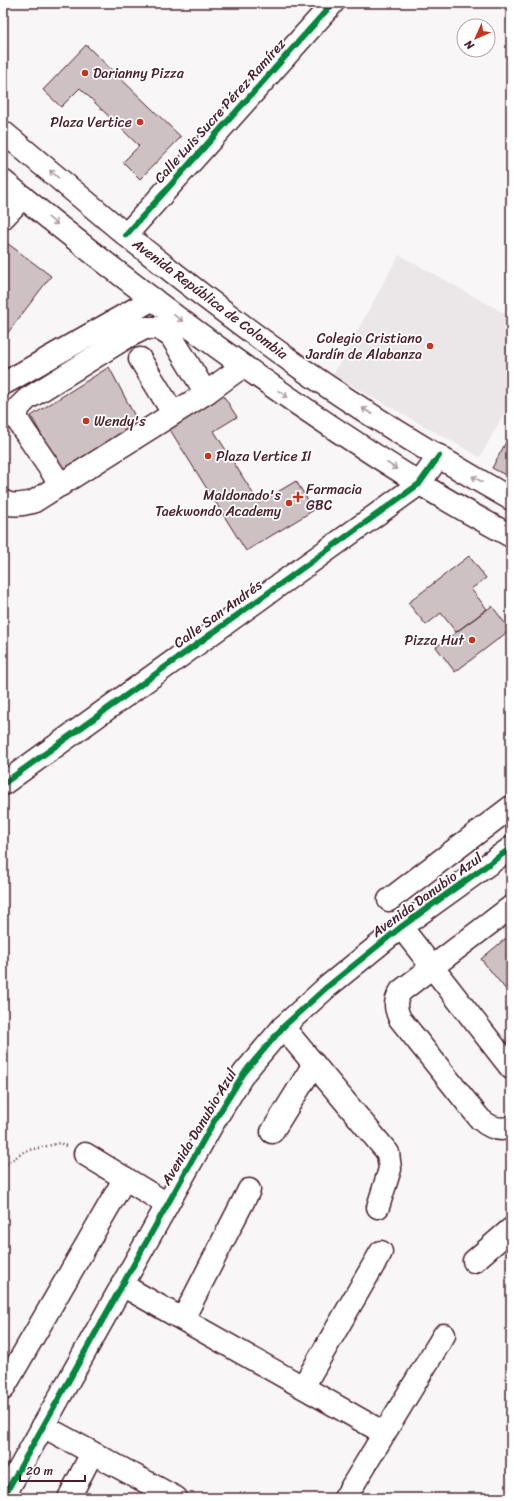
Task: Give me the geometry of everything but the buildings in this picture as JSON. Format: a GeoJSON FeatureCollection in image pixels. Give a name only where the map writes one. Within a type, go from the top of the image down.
{"type":"FeatureCollection","features":[{"type":"Feature","properties":{"kind":"street","name":"Calle Luis Sucre Pérez Ramírez"},"geometry":{"type":"LineString","coordinates":[[126,235],[332,3]]}},
{"type":"Feature","properties":{"kind":"street","name":"Avenida República de Colombia"},"geometry":{"type":"LineString","coordinates":[[3,132],[126,235],[303,369],[368,412],[511,498]]}},
{"type":"Feature","properties":{"kind":"street"},"geometry":{"type":"LineString","coordinates":[[3,181],[153,299],[243,366],[303,408],[419,484],[511,536]]}},
{"type":"Feature","properties":{"kind":"street"},"geometry":{"type":"LineString","coordinates":[[3,218],[22,197]]}},
{"type":"Feature","properties":{"kind":"street"},"geometry":{"type":"LineString","coordinates":[[3,384],[153,299]]}},
{"type":"Feature","properties":{"kind":"street"},"geometry":{"type":"LineString","coordinates":[[61,485],[16,417],[19,407],[27,399],[127,337],[145,328],[158,328],[171,336],[206,393]]}},
{"type":"Feature","properties":{"kind":"street"},"geometry":{"type":"LineString","coordinates":[[140,358],[173,413]]}},
{"type":"Feature","properties":{"kind":"street"},"geometry":{"type":"LineString","coordinates":[[3,501],[6,504],[33,502],[206,393],[243,366]]}},
{"type":"Feature","properties":{"kind":"street","name":"Calle San Andrés"},"geometry":{"type":"LineString","coordinates":[[3,784],[419,484],[439,456]]}},
{"type":"Feature","properties":{"kind":"street"},"geometry":{"type":"LineString","coordinates":[[389,900],[511,807]]}},
{"type":"Feature","properties":{"kind":"street","name":"Avenida Danubio Azul"},"geometry":{"type":"LineString","coordinates":[[3,1498],[167,1204],[213,1123],[244,1073],[283,1026],[327,987],[401,927],[511,848]]}},
{"type":"Feature","properties":{"kind":"street"},"geometry":{"type":"LineString","coordinates":[[511,907],[401,991],[395,1004],[400,1019],[480,1119],[488,1126],[496,1129],[511,1127]]}},
{"type":"Feature","properties":{"kind":"street"},"geometry":{"type":"LineString","coordinates":[[401,927],[511,1068]]}},
{"type":"Feature","properties":{"kind":"street"},"geometry":{"type":"LineString","coordinates":[[283,1026],[388,1153],[390,1168],[378,1207]]}},
{"type":"Feature","properties":{"kind":"street"},"geometry":{"type":"LineString","coordinates":[[272,1132],[314,1064]]}},
{"type":"Feature","properties":{"kind":"street"},"geometry":{"type":"LineString","coordinates":[[85,1154],[167,1204]]}},
{"type":"Feature","properties":{"kind":"street"},"geometry":{"type":"LineString","coordinates":[[3,1389],[125,1178]]}},
{"type":"Feature","properties":{"kind":"street"},"geometry":{"type":"LineString","coordinates":[[183,1319],[249,1190]]}},
{"type":"Feature","properties":{"kind":"street"},"geometry":{"type":"LineString","coordinates":[[474,1261],[511,1229]]}},
{"type":"Feature","properties":{"kind":"street"},"geometry":{"type":"LineString","coordinates":[[303,1387],[381,1252]]}},
{"type":"Feature","properties":{"kind":"street"},"geometry":{"type":"LineString","coordinates":[[122,1285],[384,1433]]}},
{"type":"Feature","properties":{"kind":"street"},"geometry":{"type":"LineString","coordinates":[[345,1498],[444,1334]]}},
{"type":"Feature","properties":{"kind":"street"},"geometry":{"type":"LineString","coordinates":[[43,1426],[176,1498]]}},
{"type":"Feature","properties":{"kind":"street"},"geometry":{"type":"LineString","coordinates":[[69,1498],[92,1453]]}},
{"type":"Feature","properties":{"kind":"path"},"geometry":{"type":"LineString","coordinates":[[3,1166],[25,1151],[60,1143],[85,1154]]}},
{"type":"Feature","properties":{"kind":"shaded area","name":"Colegio Cristiano Jardín de Alabanza"},"geometry":{"type":"Polygon","coordinates":[[[399,255],[511,317],[511,401],[480,457],[333,375],[399,255]]]}},
{"type":"Feature","properties":{"kind":"cycle path"},"geometry":{"type":"LineString","coordinates":[[126,235],[333,3]]}},
{"type":"Feature","properties":{"kind":"cycle path"},"geometry":{"type":"LineString","coordinates":[[3,784],[419,484],[439,456]]}},
{"type":"Feature","properties":{"kind":"cycle path"},"geometry":{"type":"LineString","coordinates":[[3,1498],[213,1123],[244,1073],[283,1027],[327,987],[401,927],[511,848]]}},
{"type":"Feature","properties":{"kind":"place","name":"Darianny Pizza"},"geometry":{"type":"Point","coordinates":[85,73]}},
{"type":"Feature","properties":{"kind":"place","name":"Plaza Vertice"},"geometry":{"type":"Point","coordinates":[140,122]}},
{"type":"Feature","properties":{"kind":"place","name":"Colegio Cristiano Jardín de Alabanza"},"geometry":{"type":"Point","coordinates":[430,346]}},
{"type":"Feature","properties":{"kind":"place","name":"Wendy's"},"geometry":{"type":"Point","coordinates":[86,421]}},
{"type":"Feature","properties":{"kind":"place","name":"Plaza Vertice II"},"geometry":{"type":"Point","coordinates":[208,456]}},
{"type":"Feature","properties":{"kind":"place","name":"Farmacia GBC"},"geometry":{"type":"Point","coordinates":[298,497]}},
{"type":"Feature","properties":{"kind":"place","name":"Maldonado's Taekwondo Academy"},"geometry":{"type":"Point","coordinates":[289,503]}},
{"type":"Feature","properties":{"kind":"place","name":"Pizza Hut"},"geometry":{"type":"Point","coordinates":[472,640]}}]}
